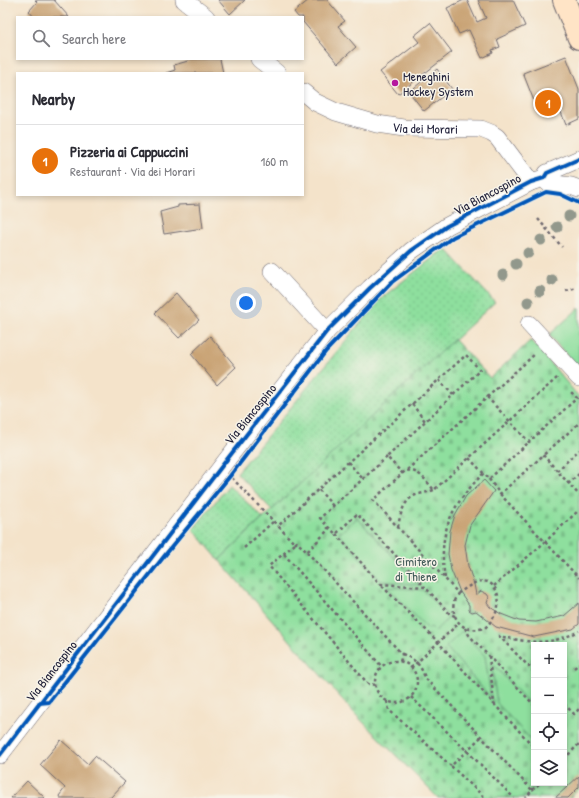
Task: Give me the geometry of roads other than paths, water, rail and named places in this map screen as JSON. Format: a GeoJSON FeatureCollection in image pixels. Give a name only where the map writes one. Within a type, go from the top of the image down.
{"type":"FeatureCollection","features":[{"type":"Feature","properties":{"kind":"main road"},"geometry":{"type":"LineString","coordinates":[[564,0],[579,38]]}},
{"type":"Feature","properties":{"kind":"street"},"geometry":{"type":"LineString","coordinates":[[184,0],[205,16]]}},
{"type":"Feature","properties":{"kind":"street"},"geometry":{"type":"LineString","coordinates":[[260,60],[276,72]]}},
{"type":"Feature","properties":{"kind":"street","name":"Via dei Morari"},"geometry":{"type":"LineString","coordinates":[[304,93],[315,102],[329,109],[377,124],[404,128],[481,129],[490,132],[497,137],[538,180]]}},
{"type":"Feature","properties":{"kind":"street","name":"Via Biancospino"},"geometry":{"type":"LineString","coordinates":[[0,755],[225,462],[328,331],[370,288],[411,251],[447,226],[538,180],[547,173],[579,159]]}},
{"type":"Feature","properties":{"kind":"street"},"geometry":{"type":"LineString","coordinates":[[538,180],[571,186],[579,189]]}},
{"type":"Feature","properties":{"kind":"street"},"geometry":{"type":"LineString","coordinates":[[272,271],[328,331]]}},
{"type":"Feature","properties":{"kind":"street"},"geometry":{"type":"LineString","coordinates":[[529,324],[566,378]]}},
{"type":"Feature","properties":{"kind":"place","name":"Meneghini Hockey System"},"geometry":{"type":"Point","coordinates":[395,83]}},
{"type":"Feature","properties":{"kind":"place","name":"Pizzeria ai Cappuccini"},"geometry":{"type":"Point","coordinates":[548,103]}},
{"type":"Feature","properties":{"kind":"park label","name":"Cimitero di Thiene"},"geometry":{"type":"Point","coordinates":[416,568]}}]}
